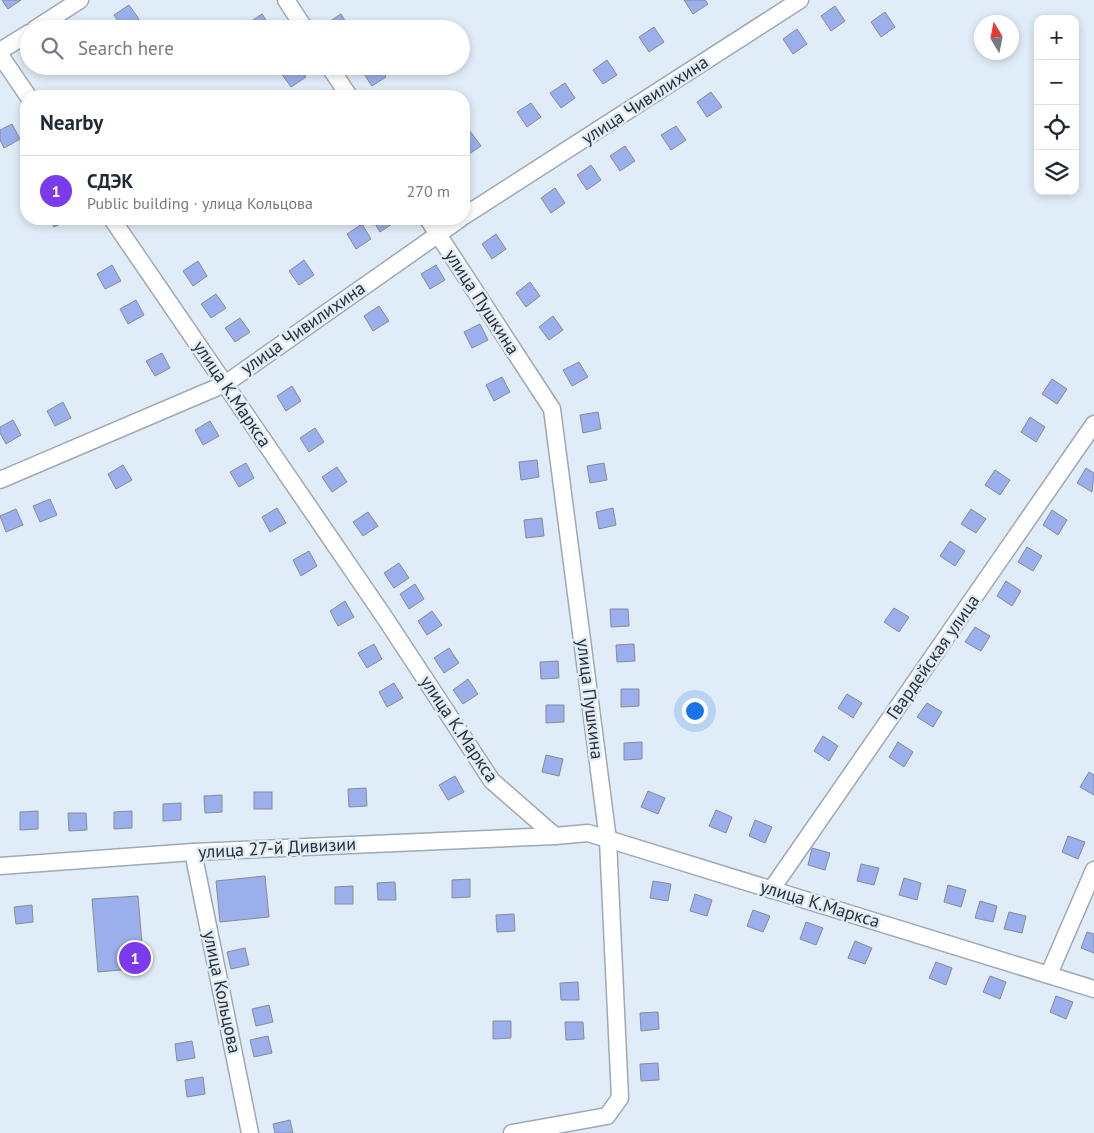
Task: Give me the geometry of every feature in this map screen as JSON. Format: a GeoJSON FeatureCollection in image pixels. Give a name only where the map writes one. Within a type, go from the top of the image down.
{"type":"FeatureCollection","features":[{"type":"Feature","properties":{"kind":"street"},"geometry":{"type":"LineString","coordinates":[[49,20],[80,0]]}},
{"type":"Feature","properties":{"kind":"street"},"geometry":{"type":"LineString","coordinates":[[286,0],[299,20]]}},
{"type":"Feature","properties":{"kind":"street","name":"улица Чивилихина"},"geometry":{"type":"LineString","coordinates":[[470,212],[800,0]]}},
{"type":"Feature","properties":{"kind":"street"},"geometry":{"type":"LineString","coordinates":[[20,39],[0,53],[24,90]]}},
{"type":"Feature","properties":{"kind":"street"},"geometry":{"type":"LineString","coordinates":[[335,75],[345,90]]}},
{"type":"Feature","properties":{"kind":"street","name":"улица К.Маркса"},"geometry":{"type":"LineString","coordinates":[[116,225],[385,618],[492,781],[555,836],[588,834],[1094,989]]}},
{"type":"Feature","properties":{"kind":"street","name":"улица Пушкина"},"geometry":{"type":"LineString","coordinates":[[432,225],[552,409],[608,840],[620,1098],[607,1116],[512,1133]]}},
{"type":"Feature","properties":{"kind":"street","name":"улица Чивилихина"},"geometry":{"type":"LineString","coordinates":[[0,480],[225,384],[451,225]]}},
{"type":"Feature","properties":{"kind":"street","name":"Гвардейская улица"},"geometry":{"type":"LineString","coordinates":[[771,890],[1094,424]]}},
{"type":"Feature","properties":{"kind":"street","name":"улица 27-й Дивизии"},"geometry":{"type":"LineString","coordinates":[[0,866],[193,852],[555,836]]}},
{"type":"Feature","properties":{"kind":"street","name":"улица Кольцова"},"geometry":{"type":"LineString","coordinates":[[193,852],[250,1133]]}},
{"type":"Feature","properties":{"kind":"street"},"geometry":{"type":"LineString","coordinates":[[1049,974],[1094,870]]}},
{"type":"Feature","properties":{"kind":"building"},"geometry":{"type":"Polygon","coordinates":[[[2,0],[21,0],[8,9],[2,0]]]}},
{"type":"Feature","properties":{"kind":"building"},"geometry":{"type":"Polygon","coordinates":[[[684,0],[705,0],[708,4],[693,14],[684,0]]]}},
{"type":"Feature","properties":{"kind":"building"},"geometry":{"type":"Polygon","coordinates":[[[129,5],[139,19],[117,20],[114,15],[129,5]]]}},
{"type":"Feature","properties":{"kind":"building"},"geometry":{"type":"Polygon","coordinates":[[[835,6],[845,21],[831,31],[821,16],[835,6]]]}},
{"type":"Feature","properties":{"kind":"building"},"geometry":{"type":"Polygon","coordinates":[[[885,12],[895,27],[881,37],[871,22],[885,12]]]}},
{"type":"Feature","properties":{"kind":"building"},"geometry":{"type":"Polygon","coordinates":[[[262,14],[266,20],[253,20],[262,14]]]}},
{"type":"Feature","properties":{"kind":"building"},"geometry":{"type":"Polygon","coordinates":[[[341,14],[345,20],[332,20],[341,14]]]}},
{"type":"Feature","properties":{"kind":"building"},"geometry":{"type":"Polygon","coordinates":[[[654,27],[664,42],[649,52],[639,37],[654,27]]]}},
{"type":"Feature","properties":{"kind":"building"},"geometry":{"type":"Polygon","coordinates":[[[797,29],[807,44],[793,54],[783,39],[797,29]]]}},
{"type":"Feature","properties":{"kind":"building"},"geometry":{"type":"Polygon","coordinates":[[[607,60],[617,75],[603,84],[593,70],[607,60]]]}},
{"type":"Feature","properties":{"kind":"building"},"geometry":{"type":"Polygon","coordinates":[[[282,75],[305,75],[306,77],[291,87],[282,75]]]}},
{"type":"Feature","properties":{"kind":"building"},"geometry":{"type":"Polygon","coordinates":[[[365,75],[385,75],[386,77],[372,86],[365,75]]]}},
{"type":"Feature","properties":{"kind":"building"},"geometry":{"type":"Polygon","coordinates":[[[565,83],[575,98],[561,108],[550,93],[565,83]]]}},
{"type":"Feature","properties":{"kind":"building"},"geometry":{"type":"Polygon","coordinates":[[[711,92],[722,107],[707,117],[697,102],[711,92]]]}},
{"type":"Feature","properties":{"kind":"building"},"geometry":{"type":"Polygon","coordinates":[[[531,103],[541,117],[527,127],[517,112],[531,103]]]}},
{"type":"Feature","properties":{"kind":"building"},"geometry":{"type":"Polygon","coordinates":[[[12,124],[20,139],[4,148],[0,140],[0,130],[12,124]]]}},
{"type":"Feature","properties":{"kind":"building"},"geometry":{"type":"Polygon","coordinates":[[[676,126],[686,140],[671,150],[661,135],[676,126]]]}},
{"type":"Feature","properties":{"kind":"building"},"geometry":{"type":"Polygon","coordinates":[[[470,131],[481,146],[470,153],[470,131]]]}},
{"type":"Feature","properties":{"kind":"building"},"geometry":{"type":"Polygon","coordinates":[[[625,146],[635,161],[620,171],[610,156],[625,146]]]}},
{"type":"Feature","properties":{"kind":"building"},"geometry":{"type":"Polygon","coordinates":[[[591,165],[601,180],[587,190],[577,175],[591,165]]]}},
{"type":"Feature","properties":{"kind":"building"},"geometry":{"type":"Polygon","coordinates":[[[555,188],[565,203],[551,213],[541,198],[555,188]]]}},
{"type":"Feature","properties":{"kind":"building"},"geometry":{"type":"Polygon","coordinates":[[[363,225],[371,239],[356,249],[347,234],[363,225]]]}},
{"type":"Feature","properties":{"kind":"building"},"geometry":{"type":"Polygon","coordinates":[[[376,225],[390,225],[380,232],[376,225]]]}},
{"type":"Feature","properties":{"kind":"building"},"geometry":{"type":"Polygon","coordinates":[[[496,234],[506,249],[492,259],[482,244],[496,234]]]}},
{"type":"Feature","properties":{"kind":"building"},"geometry":{"type":"Polygon","coordinates":[[[304,260],[314,275],[299,285],[289,271],[304,260]]]}},
{"type":"Feature","properties":{"kind":"building"},"geometry":{"type":"Polygon","coordinates":[[[198,261],[207,276],[193,286],[183,271],[198,261]]]}},
{"type":"Feature","properties":{"kind":"building"},"geometry":{"type":"Polygon","coordinates":[[[112,265],[121,281],[105,289],[97,274],[112,265]]]}},
{"type":"Feature","properties":{"kind":"building"},"geometry":{"type":"Polygon","coordinates":[[[436,265],[445,280],[430,289],[421,274],[436,265]]]}},
{"type":"Feature","properties":{"kind":"building"},"geometry":{"type":"Polygon","coordinates":[[[530,282],[540,296],[526,307],[516,293],[530,282]]]}},
{"type":"Feature","properties":{"kind":"building"},"geometry":{"type":"Polygon","coordinates":[[[216,294],[226,308],[211,318],[201,304],[216,294]]]}},
{"type":"Feature","properties":{"kind":"building"},"geometry":{"type":"Polygon","coordinates":[[[136,300],[144,315],[128,324],[120,309],[136,300]]]}},
{"type":"Feature","properties":{"kind":"building"},"geometry":{"type":"Polygon","coordinates":[[[379,306],[389,321],[373,331],[364,316],[379,306]]]}},
{"type":"Feature","properties":{"kind":"building"},"geometry":{"type":"Polygon","coordinates":[[[553,316],[563,330],[549,340],[539,327],[553,316]]]}},
{"type":"Feature","properties":{"kind":"building"},"geometry":{"type":"Polygon","coordinates":[[[240,318],[250,332],[235,342],[225,328],[240,318]]]}},
{"type":"Feature","properties":{"kind":"building"},"geometry":{"type":"Polygon","coordinates":[[[480,324],[488,340],[472,348],[464,332],[480,324]]]}},
{"type":"Feature","properties":{"kind":"building"},"geometry":{"type":"Polygon","coordinates":[[[162,353],[170,368],[155,376],[146,361],[162,353]]]}},
{"type":"Feature","properties":{"kind":"building"},"geometry":{"type":"Polygon","coordinates":[[[579,362],[588,377],[572,386],[563,370],[579,362]]]}},
{"type":"Feature","properties":{"kind":"building"},"geometry":{"type":"Polygon","coordinates":[[[502,377],[510,392],[494,401],[486,385],[502,377]]]}},
{"type":"Feature","properties":{"kind":"building"},"geometry":{"type":"Polygon","coordinates":[[[1052,379],[1067,389],[1057,404],[1042,394],[1052,379]]]}},
{"type":"Feature","properties":{"kind":"building"},"geometry":{"type":"Polygon","coordinates":[[[292,386],[301,401],[286,411],[277,396],[292,386]]]}},
{"type":"Feature","properties":{"kind":"building"},"geometry":{"type":"Polygon","coordinates":[[[63,402],[71,418],[55,426],[47,411],[63,402]]]}},
{"type":"Feature","properties":{"kind":"building"},"geometry":{"type":"Polygon","coordinates":[[[598,412],[601,429],[583,433],[580,415],[598,412]]]}},
{"type":"Feature","properties":{"kind":"building"},"geometry":{"type":"Polygon","coordinates":[[[1030,417],[1045,427],[1036,442],[1021,432],[1030,417]]]}},
{"type":"Feature","properties":{"kind":"building"},"geometry":{"type":"Polygon","coordinates":[[[13,420],[21,435],[6,444],[0,433],[0,427],[13,420]]]}},
{"type":"Feature","properties":{"kind":"building"},"geometry":{"type":"Polygon","coordinates":[[[210,421],[219,436],[203,445],[195,430],[210,421]]]}},
{"type":"Feature","properties":{"kind":"building"},"geometry":{"type":"Polygon","coordinates":[[[315,428],[324,442],[309,452],[300,438],[315,428]]]}},
{"type":"Feature","properties":{"kind":"building"},"geometry":{"type":"Polygon","coordinates":[[[537,460],[539,477],[521,480],[519,462],[537,460]]]}},
{"type":"Feature","properties":{"kind":"building"},"geometry":{"type":"Polygon","coordinates":[[[246,463],[254,478],[239,487],[230,472],[246,463]]]}},
{"type":"Feature","properties":{"kind":"building"},"geometry":{"type":"Polygon","coordinates":[[[604,463],[607,480],[590,483],[587,466],[604,463]]]}},
{"type":"Feature","properties":{"kind":"building"},"geometry":{"type":"Polygon","coordinates":[[[123,465],[132,480],[116,489],[108,474],[123,465]]]}},
{"type":"Feature","properties":{"kind":"building"},"geometry":{"type":"Polygon","coordinates":[[[337,467],[347,482],[332,492],[322,477],[337,467]]]}},
{"type":"Feature","properties":{"kind":"building"},"geometry":{"type":"Polygon","coordinates":[[[1086,468],[1094,473],[1092,492],[1077,483],[1086,468]]]}},
{"type":"Feature","properties":{"kind":"building"},"geometry":{"type":"Polygon","coordinates":[[[995,470],[1010,480],[1000,495],[985,485],[995,470]]]}},
{"type":"Feature","properties":{"kind":"building"},"geometry":{"type":"Polygon","coordinates":[[[50,499],[57,515],[40,522],[33,506],[50,499]]]}},
{"type":"Feature","properties":{"kind":"building"},"geometry":{"type":"Polygon","coordinates":[[[277,508],[286,523],[270,532],[262,517],[277,508]]]}},
{"type":"Feature","properties":{"kind":"building"},"geometry":{"type":"Polygon","coordinates":[[[613,508],[616,525],[599,529],[596,512],[613,508]]]}},
{"type":"Feature","properties":{"kind":"building"},"geometry":{"type":"Polygon","coordinates":[[[16,509],[23,525],[6,532],[0,516],[16,509]]]}},
{"type":"Feature","properties":{"kind":"building"},"geometry":{"type":"Polygon","coordinates":[[[971,509],[986,519],[976,533],[961,524],[971,509]]]}},
{"type":"Feature","properties":{"kind":"building"},"geometry":{"type":"Polygon","coordinates":[[[1052,510],[1067,520],[1058,535],[1043,525],[1052,510]]]}},
{"type":"Feature","properties":{"kind":"building"},"geometry":{"type":"Polygon","coordinates":[[[368,512],[378,526],[363,536],[353,522],[368,512]]]}},
{"type":"Feature","properties":{"kind":"building"},"geometry":{"type":"Polygon","coordinates":[[[542,518],[544,536],[526,538],[524,520],[542,518]]]}},
{"type":"Feature","properties":{"kind":"building"},"geometry":{"type":"Polygon","coordinates":[[[950,541],[965,551],[955,566],[940,556],[950,541]]]}},
{"type":"Feature","properties":{"kind":"building"},"geometry":{"type":"Polygon","coordinates":[[[1027,547],[1042,556],[1033,571],[1018,562],[1027,547]]]}},
{"type":"Feature","properties":{"kind":"building"},"geometry":{"type":"Polygon","coordinates":[[[309,551],[317,566],[301,576],[293,560],[309,551]]]}},
{"type":"Feature","properties":{"kind":"building"},"geometry":{"type":"Polygon","coordinates":[[[399,563],[409,578],[394,588],[384,573],[399,563]]]}},
{"type":"Feature","properties":{"kind":"building"},"geometry":{"type":"Polygon","coordinates":[[[1006,581],[1021,591],[1012,606],[997,596],[1006,581]]]}},
{"type":"Feature","properties":{"kind":"building"},"geometry":{"type":"Polygon","coordinates":[[[415,584],[424,599],[409,609],[400,594],[415,584]]]}},
{"type":"Feature","properties":{"kind":"building"},"geometry":{"type":"Polygon","coordinates":[[[345,601],[354,617],[338,626],[330,611],[345,601]]]}},
{"type":"Feature","properties":{"kind":"building"},"geometry":{"type":"Polygon","coordinates":[[[894,608],[909,617],[899,632],[884,622],[894,608]]]}},
{"type":"Feature","properties":{"kind":"building"},"geometry":{"type":"Polygon","coordinates":[[[610,609],[628,609],[629,626],[611,627],[610,609]]]}},
{"type":"Feature","properties":{"kind":"building"},"geometry":{"type":"Polygon","coordinates":[[[432,611],[442,625],[427,635],[418,621],[432,611]]]}},
{"type":"Feature","properties":{"kind":"building"},"geometry":{"type":"Polygon","coordinates":[[[975,627],[990,636],[981,651],[965,642],[975,627]]]}},
{"type":"Feature","properties":{"kind":"building"},"geometry":{"type":"Polygon","coordinates":[[[374,644],[382,659],[367,668],[358,653],[374,644]]]}},
{"type":"Feature","properties":{"kind":"building"},"geometry":{"type":"Polygon","coordinates":[[[634,644],[635,661],[617,662],[616,645],[634,644]]]}},
{"type":"Feature","properties":{"kind":"building"},"geometry":{"type":"Polygon","coordinates":[[[449,648],[459,663],[444,673],[434,658],[449,648]]]}},
{"type":"Feature","properties":{"kind":"building"},"geometry":{"type":"Polygon","coordinates":[[[558,661],[559,678],[541,679],[540,662],[558,661]]]}},
{"type":"Feature","properties":{"kind":"building"},"geometry":{"type":"Polygon","coordinates":[[[468,679],[478,694],[463,704],[453,690],[468,679]]]}},
{"type":"Feature","properties":{"kind":"building"},"geometry":{"type":"Polygon","coordinates":[[[394,683],[403,698],[387,707],[379,692],[394,683]]]}},
{"type":"Feature","properties":{"kind":"building"},"geometry":{"type":"Polygon","coordinates":[[[621,689],[639,689],[639,706],[621,707],[621,689]]]}},
{"type":"Feature","properties":{"kind":"building"},"geometry":{"type":"Polygon","coordinates":[[[847,694],[862,703],[853,718],[838,708],[847,694]]]}},
{"type":"Feature","properties":{"kind":"building"},"geometry":{"type":"Polygon","coordinates":[[[927,703],[942,712],[933,727],[917,717],[927,703]]]}},
{"type":"Feature","properties":{"kind":"building"},"geometry":{"type":"Polygon","coordinates":[[[546,705],[564,705],[564,722],[546,723],[546,705]]]}},
{"type":"Feature","properties":{"kind":"building"},"geometry":{"type":"Polygon","coordinates":[[[823,736],[838,746],[829,761],[814,751],[823,736]]]}},
{"type":"Feature","properties":{"kind":"building"},"geometry":{"type":"Polygon","coordinates":[[[642,742],[642,759],[624,760],[624,743],[642,742]]]}},
{"type":"Feature","properties":{"kind":"building"},"geometry":{"type":"Polygon","coordinates":[[[898,742],[913,752],[904,767],[889,757],[898,742]]]}},
{"type":"Feature","properties":{"kind":"building"},"geometry":{"type":"Polygon","coordinates":[[[546,755],[563,759],[559,776],[542,772],[546,755]]]}},
{"type":"Feature","properties":{"kind":"building"},"geometry":{"type":"Polygon","coordinates":[[[1089,772],[1094,775],[1094,795],[1080,787],[1089,772]]]}},
{"type":"Feature","properties":{"kind":"building"},"geometry":{"type":"Polygon","coordinates":[[[455,776],[464,792],[448,800],[439,785],[455,776]]]}},
{"type":"Feature","properties":{"kind":"building"},"geometry":{"type":"Polygon","coordinates":[[[366,788],[367,806],[349,807],[348,789],[366,788]]]}},
{"type":"Feature","properties":{"kind":"building"},"geometry":{"type":"Polygon","coordinates":[[[648,791],[665,798],[658,814],[641,807],[648,791]]]}},
{"type":"Feature","properties":{"kind":"building"},"geometry":{"type":"Polygon","coordinates":[[[254,792],[272,792],[272,809],[254,809],[254,792]]]}},
{"type":"Feature","properties":{"kind":"building"},"geometry":{"type":"Polygon","coordinates":[[[222,795],[222,812],[205,813],[204,796],[222,795]]]}},
{"type":"Feature","properties":{"kind":"building"},"geometry":{"type":"Polygon","coordinates":[[[181,803],[181,820],[163,821],[163,804],[181,803]]]}},
{"type":"Feature","properties":{"kind":"building"},"geometry":{"type":"Polygon","coordinates":[[[716,810],[732,817],[726,833],[709,826],[716,810]]]}},
{"type":"Feature","properties":{"kind":"building"},"geometry":{"type":"Polygon","coordinates":[[[38,811],[38,829],[20,830],[20,812],[38,811]]]}},
{"type":"Feature","properties":{"kind":"building"},"geometry":{"type":"Polygon","coordinates":[[[132,811],[132,828],[114,829],[114,812],[132,811]]]}},
{"type":"Feature","properties":{"kind":"building"},"geometry":{"type":"Polygon","coordinates":[[[68,813],[86,813],[87,830],[69,831],[68,813]]]}},
{"type":"Feature","properties":{"kind":"building"},"geometry":{"type":"Polygon","coordinates":[[[755,820],[772,827],[765,843],[749,836],[755,820]]]}},
{"type":"Feature","properties":{"kind":"building"},"geometry":{"type":"Polygon","coordinates":[[[1068,836],[1085,842],[1078,859],[1062,852],[1068,836]]]}},
{"type":"Feature","properties":{"kind":"building"},"geometry":{"type":"Polygon","coordinates":[[[812,848],[830,853],[825,870],[808,865],[812,848]]]}},
{"type":"Feature","properties":{"kind":"building"},"geometry":{"type":"Polygon","coordinates":[[[861,864],[879,868],[874,885],[857,881],[861,864]]]}},
{"type":"Feature","properties":{"kind":"building"},"geometry":{"type":"Polygon","coordinates":[[[265,876],[269,917],[220,922],[216,881],[265,876]]]}},
{"type":"Feature","properties":{"kind":"building"},"geometry":{"type":"Polygon","coordinates":[[[904,878],[921,883],[917,900],[899,895],[904,878]]]}},
{"type":"Feature","properties":{"kind":"building"},"geometry":{"type":"Polygon","coordinates":[[[470,879],[470,897],[452,898],[452,880],[470,879]]]}},
{"type":"Feature","properties":{"kind":"building"},"geometry":{"type":"Polygon","coordinates":[[[653,881],[671,884],[668,901],[650,898],[653,881]]]}},
{"type":"Feature","properties":{"kind":"building"},"geometry":{"type":"Polygon","coordinates":[[[395,882],[396,900],[378,900],[377,883],[395,882]]]}},
{"type":"Feature","properties":{"kind":"building"},"geometry":{"type":"Polygon","coordinates":[[[948,885],[966,890],[961,907],[944,902],[948,885]]]}},
{"type":"Feature","properties":{"kind":"building"},"geometry":{"type":"Polygon","coordinates":[[[353,886],[353,904],[335,904],[335,887],[353,886]]]}},
{"type":"Feature","properties":{"kind":"building"},"geometry":{"type":"Polygon","coordinates":[[[695,894],[712,900],[707,916],[690,911],[695,894]]]}},
{"type":"Feature","properties":{"kind":"building"},"geometry":{"type":"Polygon","coordinates":[[[138,896],[144,968],[98,972],[92,899],[138,896]]]}},
{"type":"Feature","properties":{"kind":"building"},"geometry":{"type":"Polygon","coordinates":[[[980,901],[997,906],[993,922],[975,918],[980,901]]]}},
{"type":"Feature","properties":{"kind":"building"},"geometry":{"type":"Polygon","coordinates":[[[32,905],[33,922],[16,924],[14,907],[32,905]]]}},
{"type":"Feature","properties":{"kind":"building"},"geometry":{"type":"Polygon","coordinates":[[[753,910],[770,916],[763,932],[747,926],[753,910]]]}},
{"type":"Feature","properties":{"kind":"building"},"geometry":{"type":"Polygon","coordinates":[[[1009,912],[1026,916],[1022,933],[1004,929],[1009,912]]]}},
{"type":"Feature","properties":{"kind":"building"},"geometry":{"type":"Polygon","coordinates":[[[514,914],[515,931],[497,932],[496,915],[514,914]]]}},
{"type":"Feature","properties":{"kind":"building"},"geometry":{"type":"Polygon","coordinates":[[[806,922],[823,928],[816,945],[800,939],[806,922]]]}},
{"type":"Feature","properties":{"kind":"building"},"geometry":{"type":"Polygon","coordinates":[[[1087,932],[1094,934],[1094,953],[1081,948],[1087,932]]]}},
{"type":"Feature","properties":{"kind":"building"},"geometry":{"type":"Polygon","coordinates":[[[855,941],[872,948],[865,964],[848,958],[855,941]]]}},
{"type":"Feature","properties":{"kind":"building"},"geometry":{"type":"Polygon","coordinates":[[[245,948],[249,965],[231,969],[227,952],[245,948]]]}},
{"type":"Feature","properties":{"kind":"building"},"geometry":{"type":"Polygon","coordinates":[[[936,962],[952,968],[946,985],[929,978],[936,962]]]}},
{"type":"Feature","properties":{"kind":"building"},"geometry":{"type":"Polygon","coordinates":[[[990,976],[1006,982],[1000,999],[983,992],[990,976]]]}},
{"type":"Feature","properties":{"kind":"building"},"geometry":{"type":"Polygon","coordinates":[[[578,982],[579,1000],[561,1000],[560,983],[578,982]]]}},
{"type":"Feature","properties":{"kind":"building"},"geometry":{"type":"Polygon","coordinates":[[[1056,996],[1073,1002],[1066,1019],[1050,1012],[1056,996]]]}},
{"type":"Feature","properties":{"kind":"building"},"geometry":{"type":"Polygon","coordinates":[[[269,1005],[273,1022],[256,1026],[252,1009],[269,1005]]]}},
{"type":"Feature","properties":{"kind":"building"},"geometry":{"type":"Polygon","coordinates":[[[658,1012],[659,1029],[641,1031],[640,1013],[658,1012]]]}},
{"type":"Feature","properties":{"kind":"building"},"geometry":{"type":"Polygon","coordinates":[[[493,1021],[511,1021],[511,1038],[493,1039],[493,1021]]]}},
{"type":"Feature","properties":{"kind":"building"},"geometry":{"type":"Polygon","coordinates":[[[565,1022],[583,1022],[584,1039],[566,1040],[565,1022]]]}},
{"type":"Feature","properties":{"kind":"building"},"geometry":{"type":"Polygon","coordinates":[[[268,1036],[272,1053],[254,1057],[250,1040],[268,1036]]]}},
{"type":"Feature","properties":{"kind":"building"},"geometry":{"type":"Polygon","coordinates":[[[192,1041],[195,1058],[177,1061],[175,1044],[192,1041]]]}},
{"type":"Feature","properties":{"kind":"building"},"geometry":{"type":"Polygon","coordinates":[[[658,1063],[659,1080],[641,1081],[640,1064],[658,1063]]]}},
{"type":"Feature","properties":{"kind":"building"},"geometry":{"type":"Polygon","coordinates":[[[203,1077],[205,1094],[187,1097],[185,1080],[203,1077]]]}},
{"type":"Feature","properties":{"kind":"building"},"geometry":{"type":"Polygon","coordinates":[[[290,1120],[293,1133],[275,1133],[273,1124],[290,1120]]]}},
{"type":"Feature","properties":{"kind":"place","name":"СДЭК"},"geometry":{"type":"Point","coordinates":[135,958]}}]}
